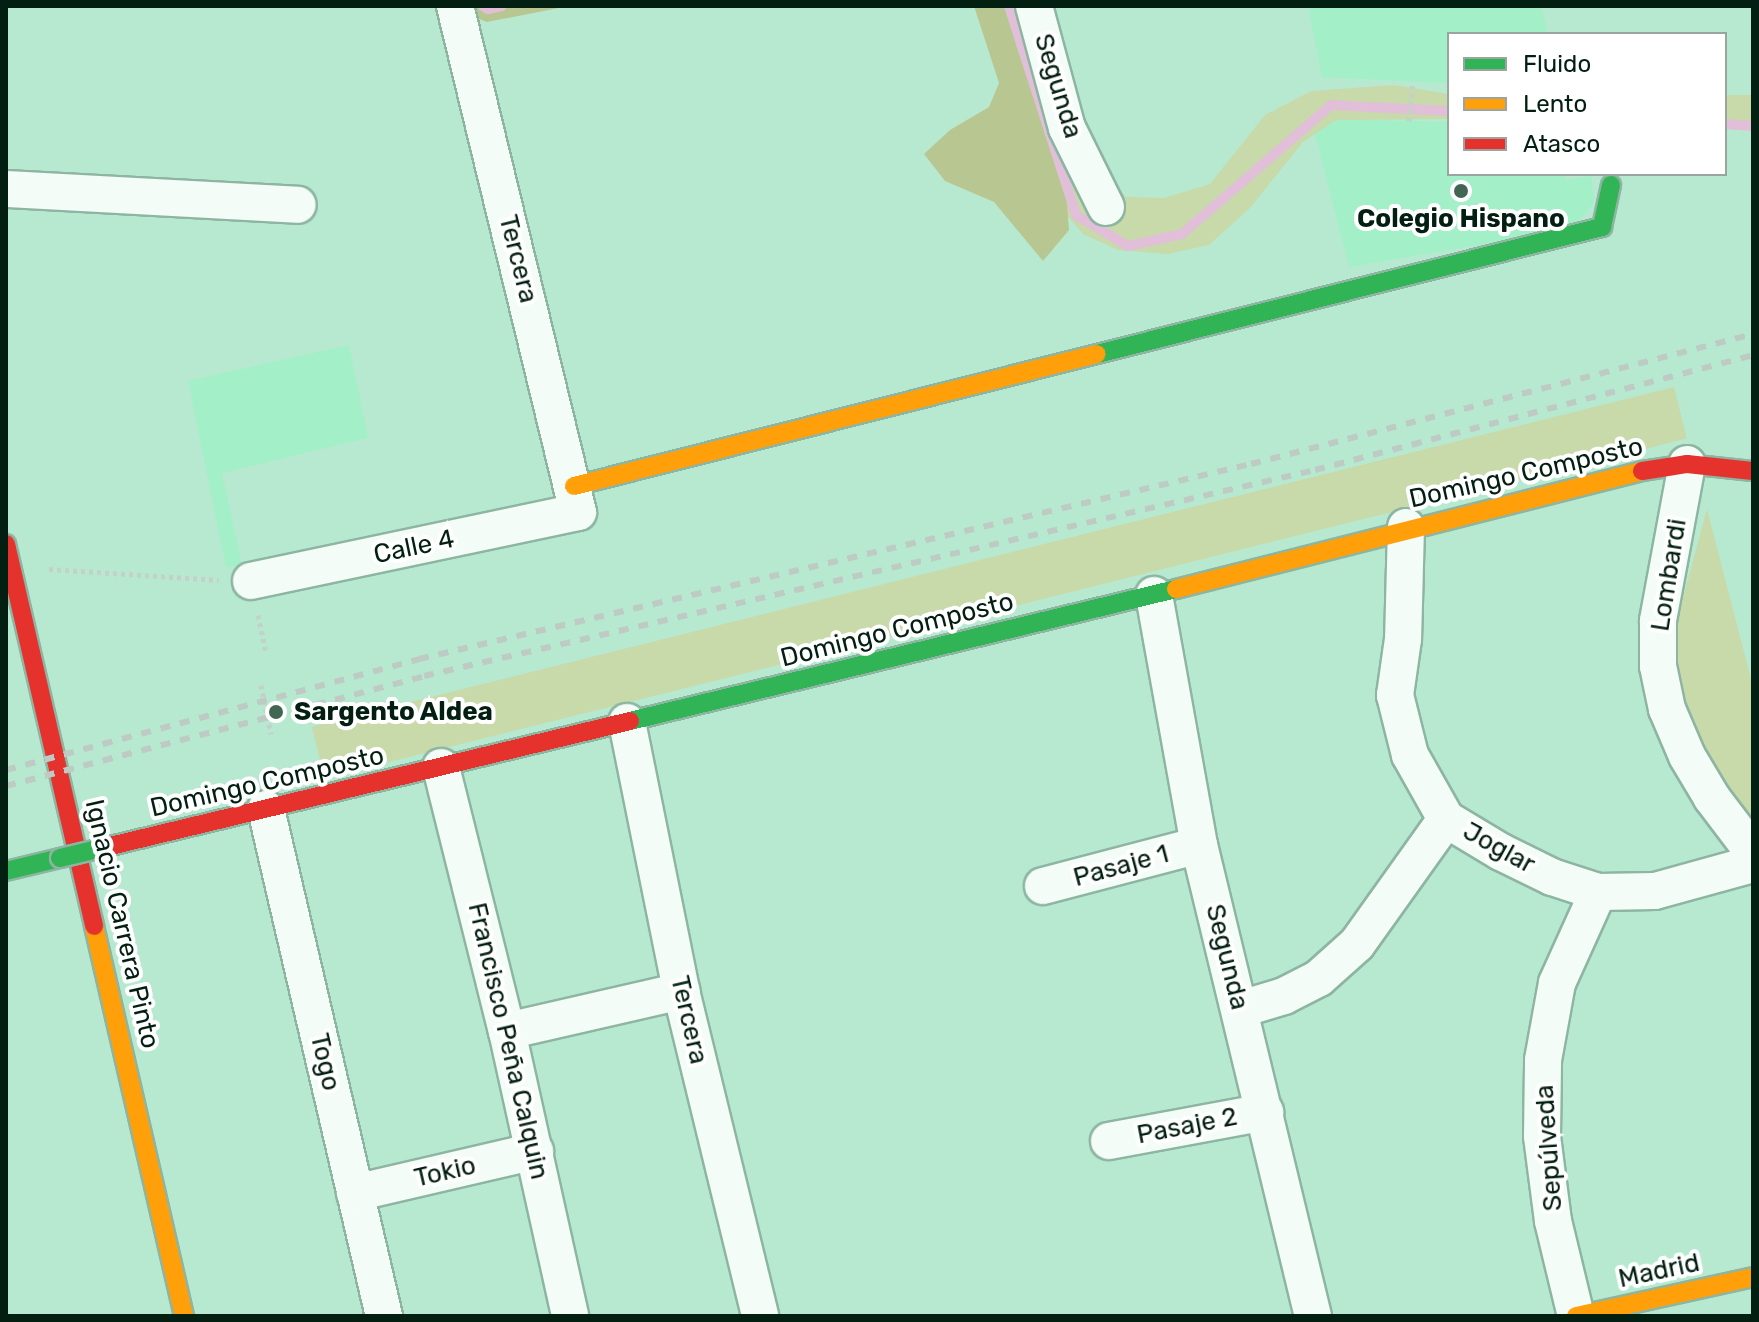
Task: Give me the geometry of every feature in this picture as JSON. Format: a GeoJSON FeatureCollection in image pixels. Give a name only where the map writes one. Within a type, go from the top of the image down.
{"type":"FeatureCollection","features":[{"type":"Feature","properties":{"kind":"street","name":"Segunda"},"geometry":{"type":"LineString","coordinates":[[1034,6],[1067,128],[1106,207]]}},
{"type":"Feature","properties":{"kind":"street","name":"Tercera"},"geometry":{"type":"LineString","coordinates":[[459,22],[576,499]]}},
{"type":"Feature","properties":{"kind":"street"},"geometry":{"type":"LineString","coordinates":[[576,499],[1602,227],[1611,185]]}},
{"type":"Feature","properties":{"kind":"street"},"geometry":{"type":"LineString","coordinates":[[6,189],[298,205]]}},
{"type":"Feature","properties":{"kind":"street","name":"Domingo Composto"},"geometry":{"type":"LineString","coordinates":[[6,871],[1154,595],[1406,527],[1622,474],[1687,464],[1753,471]]}},
{"type":"Feature","properties":{"kind":"street","name":"Lombardi"},"geometry":{"type":"LineString","coordinates":[[1687,464],[1658,621],[1658,666],[1667,709],[1687,756],[1712,798],[1753,852]]}},
{"type":"Feature","properties":{"kind":"street","name":"Calle 4"},"geometry":{"type":"LineString","coordinates":[[251,581],[576,499]]}},
{"type":"Feature","properties":{"kind":"street","name":"Joglar"},"geometry":{"type":"LineString","coordinates":[[1406,527],[1403,639],[1395,695],[1410,755],[1446,819],[1501,852],[1552,877],[1598,892],[1655,891],[1753,864]]}},
{"type":"Feature","properties":{"kind":"street","name":"Ignacio Carrera Pinto"},"geometry":{"type":"LineString","coordinates":[[6,544],[184,1316]]}},
{"type":"Feature","properties":{"kind":"street","name":"Segunda"},"geometry":{"type":"LineString","coordinates":[[1154,595],[1199,845],[1313,1316]]}},
{"type":"Feature","properties":{"kind":"street","name":"Tercera"},"geometry":{"type":"LineString","coordinates":[[627,722],[681,991],[760,1316]]}},
{"type":"Feature","properties":{"kind":"street","name":"Francisco Peña Calquin"},"geometry":{"type":"LineString","coordinates":[[441,767],[507,1031],[570,1316]]}},
{"type":"Feature","properties":{"kind":"street","name":"Togo"},"geometry":{"type":"LineString","coordinates":[[266,809],[355,1193],[375,1314]]}},
{"type":"Feature","properties":{"kind":"street"},"geometry":{"type":"LineString","coordinates":[[1241,1009],[1284,996],[1319,978],[1357,944],[1446,819]]}},
{"type":"Feature","properties":{"kind":"street","name":"Pasaje 1"},"geometry":{"type":"LineString","coordinates":[[1043,886],[1199,845]]}},
{"type":"Feature","properties":{"kind":"street","name":"Sepúlveda"},"geometry":{"type":"LineString","coordinates":[[1576,1316],[1553,1221],[1542,1136],[1543,1060],[1557,983],[1598,892]]}},
{"type":"Feature","properties":{"kind":"street"},"geometry":{"type":"LineString","coordinates":[[507,1031],[681,991]]}},
{"type":"Feature","properties":{"kind":"street","name":"Pasaje 2"},"geometry":{"type":"LineString","coordinates":[[1109,1141],[1265,1112]]}},
{"type":"Feature","properties":{"kind":"street","name":"Tokio"},"geometry":{"type":"LineString","coordinates":[[355,1193],[535,1151]]}},
{"type":"Feature","properties":{"kind":"street","name":"Madrid"},"geometry":{"type":"LineString","coordinates":[[1576,1316],[1753,1277]]}},
{"type":"Feature","properties":{"kind":"path"},"geometry":{"type":"LineString","coordinates":[[1409,121],[1413,81]]}},
{"type":"Feature","properties":{"kind":"path"},"geometry":{"type":"LineString","coordinates":[[48,569],[251,581]]}},
{"type":"Feature","properties":{"kind":"path"},"geometry":{"type":"LineString","coordinates":[[261,685],[271,734]]}},
{"type":"Feature","properties":{"kind":"shaded area"},"geometry":{"type":"Polygon","coordinates":[[[445,6],[569,6],[487,22],[445,6]]]}},
{"type":"Feature","properties":{"kind":"shaded area"},"geometry":{"type":"Polygon","coordinates":[[[974,6],[1026,6],[1062,140],[1069,230],[1043,261],[994,202],[945,181],[924,154],[950,130],[989,107],[999,83],[974,6]]]}},
{"type":"Feature","properties":{"kind":"shaded area"},"geometry":{"type":"Polygon","coordinates":[[[1028,6],[1077,140],[1126,197],[1164,198],[1210,184],[1265,115],[1311,91],[1394,85],[1447,94],[1447,119],[1336,120],[1303,142],[1250,208],[1209,245],[1168,254],[1118,250],[1083,234],[1064,212],[1028,6]]]}},
{"type":"Feature","properties":{"kind":"shaded area"},"geometry":{"type":"Polygon","coordinates":[[[1308,6],[1541,6],[1548,32],[1447,32],[1447,83],[1322,77],[1308,6]]]}},
{"type":"Feature","properties":{"kind":"shaded area"},"geometry":{"type":"Polygon","coordinates":[[[1727,95],[1753,95],[1753,124],[1727,124],[1727,95]]]}},
{"type":"Feature","properties":{"kind":"shaded area","name":"Colegio Hispano"},"geometry":{"type":"Polygon","coordinates":[[[1330,119],[1447,122],[1447,176],[1565,176],[1566,180],[1591,176],[1594,203],[1572,229],[1349,267],[1314,130],[1330,119]]]}},
{"type":"Feature","properties":{"kind":"shaded area"},"geometry":{"type":"Polygon","coordinates":[[[349,345],[368,438],[222,473],[242,565],[226,567],[188,381],[349,345]]]}},
{"type":"Feature","properties":{"kind":"shaded area"},"geometry":{"type":"Polygon","coordinates":[[[1674,387],[1687,438],[325,778],[312,727],[1674,387]]]}},
{"type":"Feature","properties":{"kind":"shaded area"},"geometry":{"type":"Polygon","coordinates":[[[1707,509],[1753,687],[1753,828],[1713,781],[1680,696],[1671,642],[1707,509]]]}},
{"type":"Feature","properties":{"kind":"waterway"},"geometry":{"type":"LineString","coordinates":[[483,6],[488,9],[502,6]]}},
{"type":"Feature","properties":{"kind":"waterway"},"geometry":{"type":"LineString","coordinates":[[1009,6],[1076,215],[1128,246],[1182,234],[1331,105],[1447,111]]}},
{"type":"Feature","properties":{"kind":"waterway"},"geometry":{"type":"LineString","coordinates":[[1727,124],[1753,126]]}},
{"type":"Feature","properties":{"kind":"railway"},"geometry":{"type":"LineString","coordinates":[[6,770],[419,659],[1251,464],[1753,334]]}},
{"type":"Feature","properties":{"kind":"railway"},"geometry":{"type":"LineString","coordinates":[[6,786],[424,676],[1315,470],[1753,355]]}},
{"type":"Feature","properties":{"kind":"traffic: fast"},"geometry":{"type":"LineString","coordinates":[[1097,354],[1602,227],[1611,185]]}},
{"type":"Feature","properties":{"kind":"traffic: fast"},"geometry":{"type":"LineString","coordinates":[[630,721],[1176,589]]}},
{"type":"Feature","properties":{"kind":"traffic: fast"},"geometry":{"type":"LineString","coordinates":[[60,858],[102,848]]}},
{"type":"Feature","properties":{"kind":"traffic: fast"},"geometry":{"type":"LineString","coordinates":[[6,871],[60,858]]}},
{"type":"Feature","properties":{"kind":"traffic: slow"},"geometry":{"type":"LineString","coordinates":[[574,486],[1097,354]]}},
{"type":"Feature","properties":{"kind":"traffic: slow"},"geometry":{"type":"LineString","coordinates":[[1176,589],[1642,471]]}},
{"type":"Feature","properties":{"kind":"traffic: slow"},"geometry":{"type":"LineString","coordinates":[[94,926],[184,1316]]}},
{"type":"Feature","properties":{"kind":"traffic: slow"},"geometry":{"type":"LineString","coordinates":[[1576,1316],[1753,1277]]}},
{"type":"Feature","properties":{"kind":"traffic: jam"},"geometry":{"type":"LineString","coordinates":[[1642,471],[1687,464],[1753,471]]}},
{"type":"Feature","properties":{"kind":"traffic: jam"},"geometry":{"type":"LineString","coordinates":[[6,544],[94,926]]}},
{"type":"Feature","properties":{"kind":"traffic: jam"},"geometry":{"type":"LineString","coordinates":[[102,848],[630,721]]}},
{"type":"Feature","properties":{"kind":"place","name":"Colegio Hispano"},"geometry":{"type":"Point","coordinates":[1461,191]}},
{"type":"Feature","properties":{"kind":"place","name":"Sargento Aldea"},"geometry":{"type":"Point","coordinates":[276,712]}}]}
